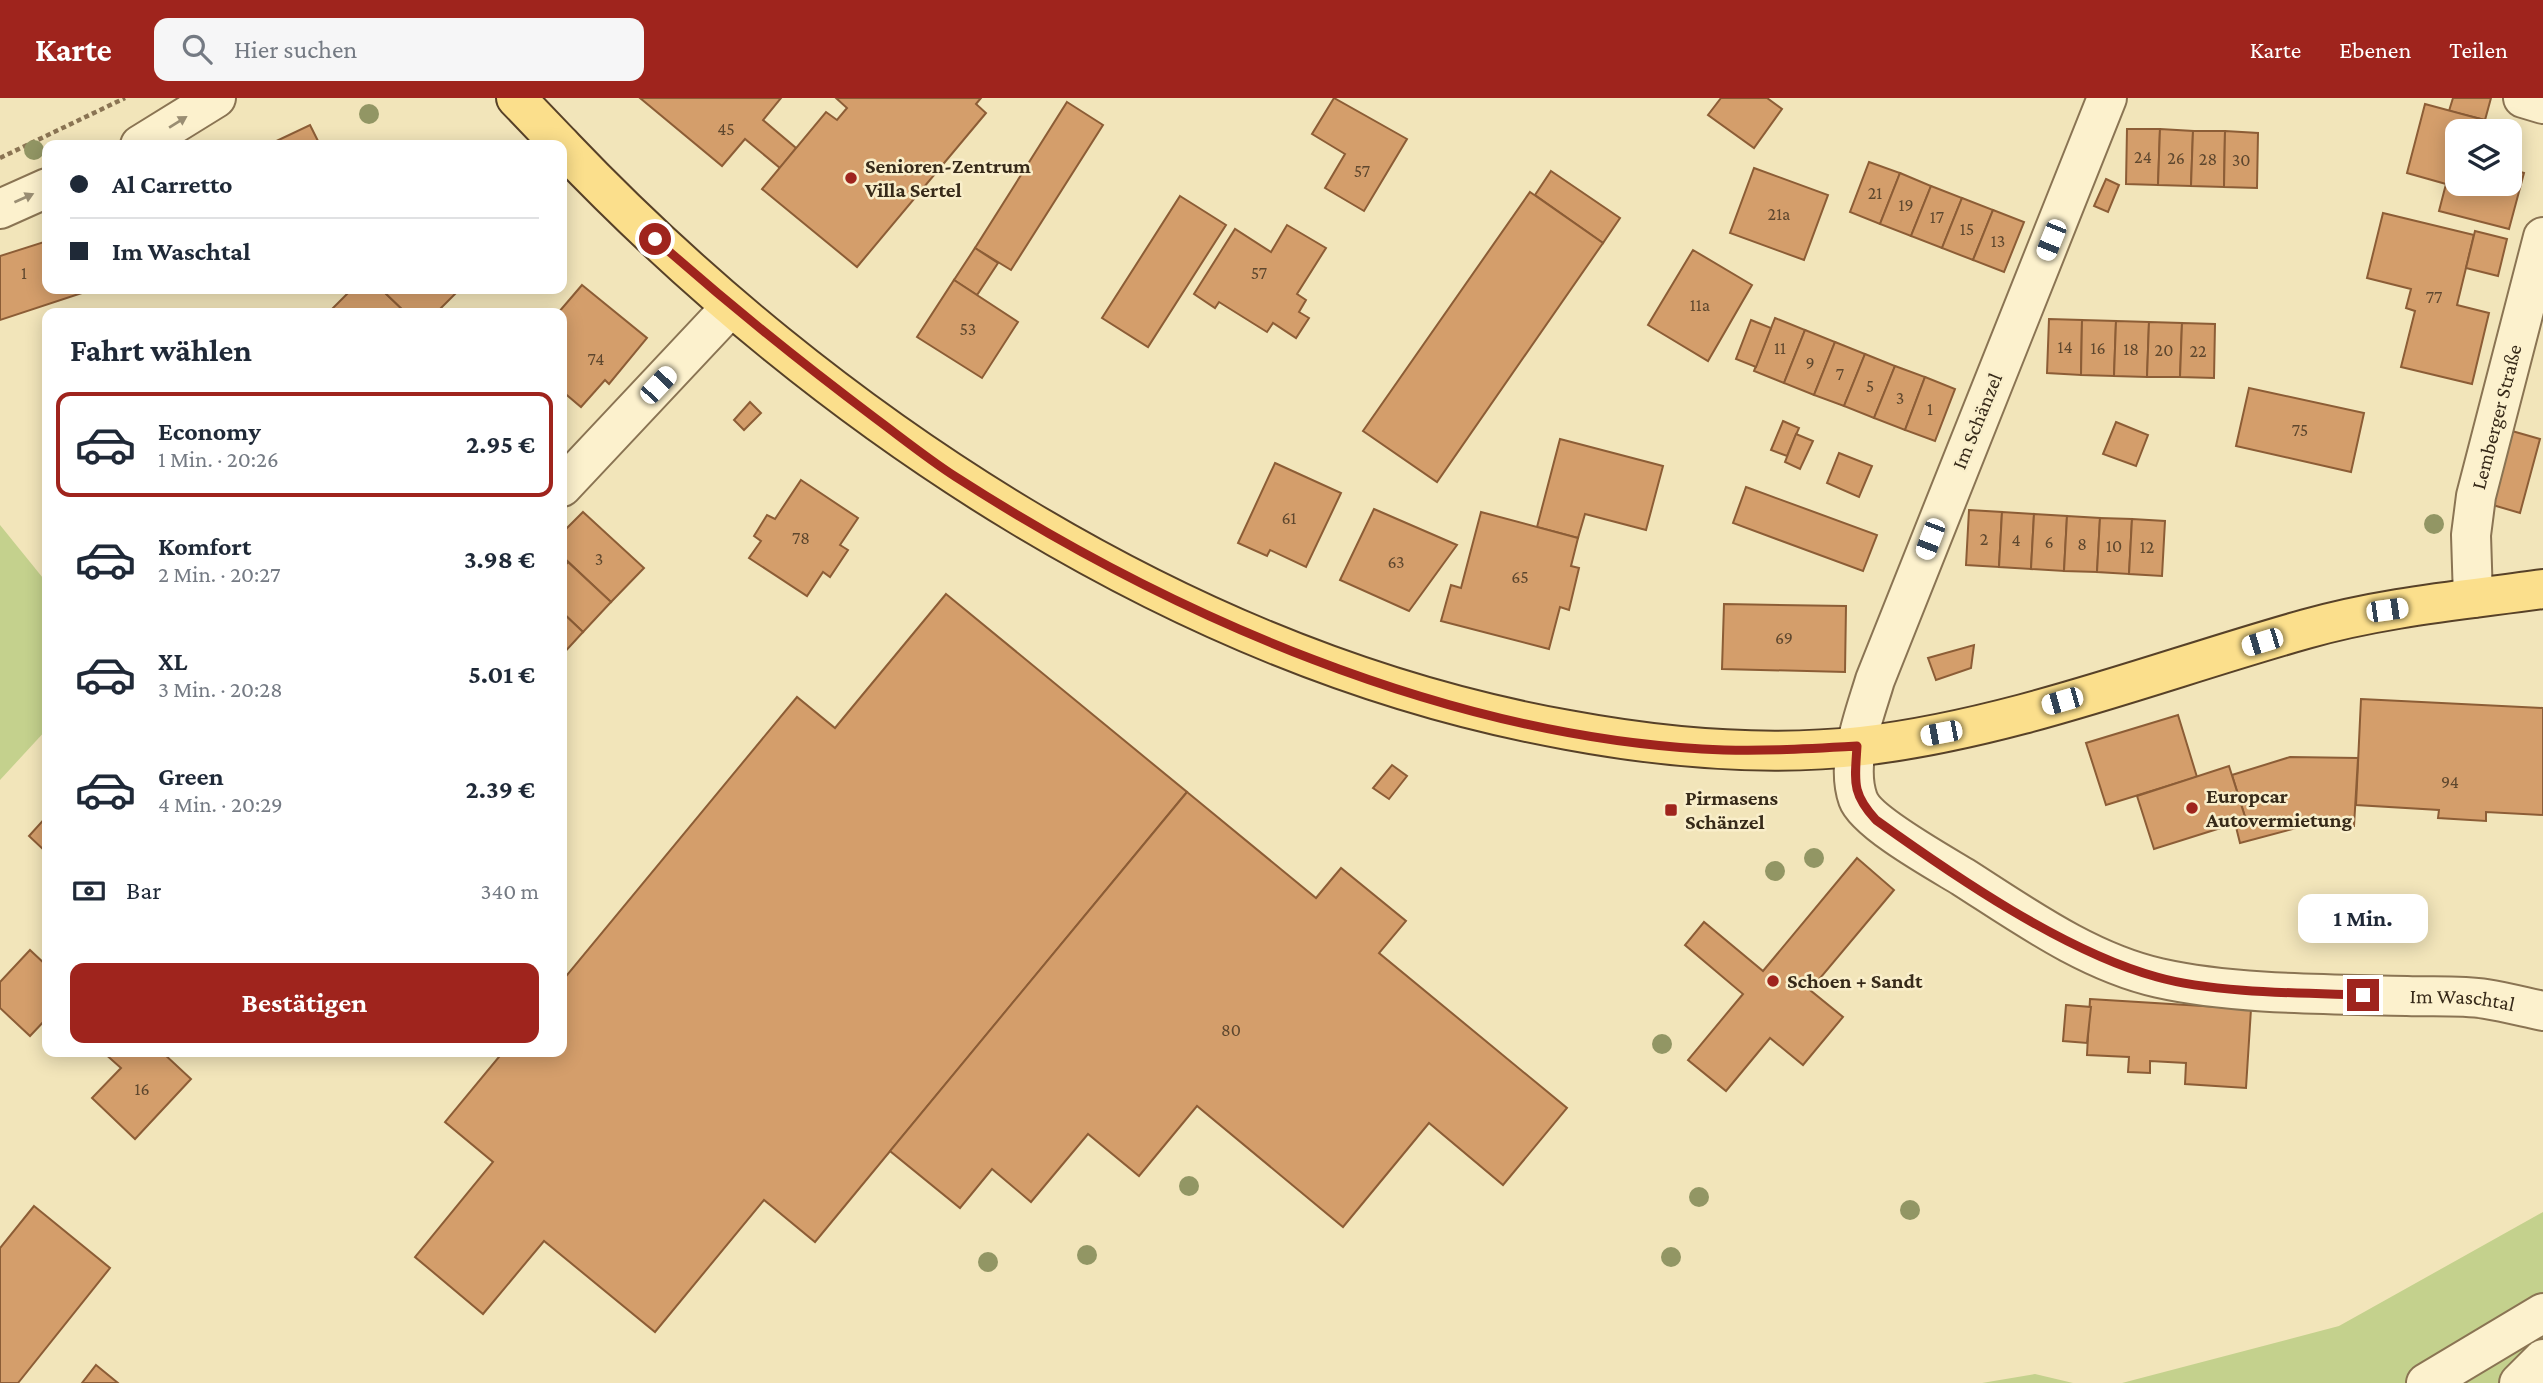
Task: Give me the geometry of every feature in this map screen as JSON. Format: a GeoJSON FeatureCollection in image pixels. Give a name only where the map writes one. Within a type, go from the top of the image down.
{"type":"FeatureCollection","features":[{"type":"Feature","properties":{"kind":"main road"},"geometry":{"type":"LineString","coordinates":[[516,98],[555,140]]}},
{"type":"Feature","properties":{"kind":"main road"},"geometry":{"type":"LineString","coordinates":[[567,152],[655,239],[731,307],[953,475],[1055,538],[1156,591],[1269,641],[1439,701],[1541,726],[1701,749],[1787,750],[1857,746],[1968,728],[2312,627],[2387,610],[2543,589]]}},
{"type":"Feature","properties":{"kind":"street"},"geometry":{"type":"LineString","coordinates":[[148,140],[216,98]]}},
{"type":"Feature","properties":{"kind":"street","name":"Im Schänzel"},"geometry":{"type":"LineString","coordinates":[[1857,746],[1880,667],[2107,98]]}},
{"type":"Feature","properties":{"kind":"street"},"geometry":{"type":"LineString","coordinates":[[2523,98],[2543,104]]}},
{"type":"Feature","properties":{"kind":"street"},"geometry":{"type":"LineString","coordinates":[[0,209],[42,190]]}},
{"type":"Feature","properties":{"kind":"street","name":"Lemberger Straße"},"geometry":{"type":"LineString","coordinates":[[2473,598],[2471,535],[2476,496],[2543,237]]}},
{"type":"Feature","properties":{"kind":"street"},"geometry":{"type":"LineString","coordinates":[[567,482],[731,307]]}},
{"type":"Feature","properties":{"kind":"street","name":"Im Waschtal"},"geometry":{"type":"LineString","coordinates":[[1857,746],[1855,781],[1858,801],[1876,820],[2009,907],[2096,957],[2159,978],[2219,986],[2485,999],[2543,1011]]}},
{"type":"Feature","properties":{"kind":"street"},"geometry":{"type":"LineString","coordinates":[[2426,1383],[2543,1313]]}},
{"type":"Feature","properties":{"kind":"street"},"geometry":{"type":"LineString","coordinates":[[2519,1383],[2543,1359]]}},
{"type":"Feature","properties":{"kind":"path"},"geometry":{"type":"LineString","coordinates":[[0,158],[125,98]]}},
{"type":"Feature","properties":{"kind":"green space"},"geometry":{"type":"Polygon","coordinates":[[[0,525],[42,577],[42,734],[0,780],[0,525]]]}},
{"type":"Feature","properties":{"kind":"green space"},"geometry":{"type":"Polygon","coordinates":[[[2543,1212],[2543,1383],[2122,1383],[2339,1326],[2543,1212]]]}},
{"type":"Feature","properties":{"kind":"green space"},"geometry":{"type":"Polygon","coordinates":[[[2035,1374],[2073,1383],[1982,1383],[2035,1374]]]}},
{"type":"Feature","properties":{"kind":"building"},"geometry":{"type":"Polygon","coordinates":[[[640,98],[781,98],[763,120],[796,148],[780,168],[745,139],[722,166],[640,98]]]}},
{"type":"Feature","properties":{"kind":"building","name":"Senioren-Zentrum Villa Sertel"},"geometry":{"type":"Polygon","coordinates":[[[836,98],[981,98],[976,104],[986,113],[857,267],[762,189],[826,112],[837,120],[847,108],[836,98]]]}},
{"type":"Feature","properties":{"kind":"building"},"geometry":{"type":"Polygon","coordinates":[[[1334,98],[1407,139],[1364,211],[1325,188],[1345,154],[1312,134],[1334,98]]]}},
{"type":"Feature","properties":{"kind":"building"},"geometry":{"type":"Polygon","coordinates":[[[1721,98],[1767,98],[1782,109],[1754,148],[1708,115],[1721,98]]]}},
{"type":"Feature","properties":{"kind":"building"},"geometry":{"type":"Polygon","coordinates":[[[2453,98],[2491,98],[2485,119],[2449,111],[2453,98]]]}},
{"type":"Feature","properties":{"kind":"building"},"geometry":{"type":"Polygon","coordinates":[[[1067,102],[1103,125],[1011,270],[975,248],[1067,102]]]}},
{"type":"Feature","properties":{"kind":"building"},"geometry":{"type":"Polygon","coordinates":[[[2425,104],[2481,119],[2445,119],[2445,184],[2407,173],[2425,104]]]}},
{"type":"Feature","properties":{"kind":"building"},"geometry":{"type":"Polygon","coordinates":[[[310,125],[318,140],[278,140],[310,125]]]}},
{"type":"Feature","properties":{"kind":"building"},"geometry":{"type":"Polygon","coordinates":[[[2127,129],[2160,129],[2158,185],[2126,184],[2127,129]]]}},
{"type":"Feature","properties":{"kind":"building"},"geometry":{"type":"Polygon","coordinates":[[[2160,129],[2193,131],[2191,186],[2158,185],[2160,129]]]}},
{"type":"Feature","properties":{"kind":"building"},"geometry":{"type":"Polygon","coordinates":[[[2193,131],[2225,131],[2224,187],[2191,186],[2193,131]]]}},
{"type":"Feature","properties":{"kind":"building"},"geometry":{"type":"Polygon","coordinates":[[[2225,131],[2258,133],[2257,188],[2224,187],[2225,131]]]}},
{"type":"Feature","properties":{"kind":"building"},"geometry":{"type":"Polygon","coordinates":[[[1869,162],[1900,173],[1880,224],[1850,212],[1869,162]]]}},
{"type":"Feature","properties":{"kind":"building"},"geometry":{"type":"Polygon","coordinates":[[[1754,168],[1828,195],[1804,260],[1730,233],[1754,168]]]}},
{"type":"Feature","properties":{"kind":"building"},"geometry":{"type":"Polygon","coordinates":[[[1551,171],[1620,218],[1603,243],[1535,195],[1551,171]]]}},
{"type":"Feature","properties":{"kind":"building"},"geometry":{"type":"Polygon","coordinates":[[[1900,173],[1931,186],[1911,236],[1880,224],[1900,173]]]}},
{"type":"Feature","properties":{"kind":"building"},"geometry":{"type":"Polygon","coordinates":[[[2106,179],[2119,185],[2108,212],[2094,206],[2106,179]]]}},
{"type":"Feature","properties":{"kind":"building"},"geometry":{"type":"Polygon","coordinates":[[[1931,186],[1962,198],[1942,248],[1911,236],[1931,186]]]}},
{"type":"Feature","properties":{"kind":"building"},"geometry":{"type":"Polygon","coordinates":[[[2445,188],[2445,196],[2518,196],[2509,229],[2439,211],[2445,188]]]}},
{"type":"Feature","properties":{"kind":"building"},"geometry":{"type":"Polygon","coordinates":[[[1530,192],[1603,243],[1437,482],[1363,431],[1530,192]]]}},
{"type":"Feature","properties":{"kind":"building"},"geometry":{"type":"Polygon","coordinates":[[[1180,196],[1226,225],[1148,347],[1102,318],[1180,196]]]}},
{"type":"Feature","properties":{"kind":"building"},"geometry":{"type":"Polygon","coordinates":[[[1962,198],[1993,210],[1973,260],[1942,248],[1962,198]]]}},
{"type":"Feature","properties":{"kind":"building"},"geometry":{"type":"Polygon","coordinates":[[[1993,210],[2024,222],[2004,272],[1973,260],[1993,210]]]}},
{"type":"Feature","properties":{"kind":"building"},"geometry":{"type":"Polygon","coordinates":[[[2383,213],[2474,235],[2457,305],[2489,313],[2472,384],[2401,367],[2415,311],[2406,308],[2411,289],[2367,278],[2383,213]]]}},
{"type":"Feature","properties":{"kind":"building"},"geometry":{"type":"Polygon","coordinates":[[[1287,225],[1326,248],[1297,294],[1306,300],[1299,312],[1309,318],[1296,338],[1273,323],[1267,332],[1219,302],[1215,308],[1194,294],[1235,229],[1271,252],[1287,225]]]}},
{"type":"Feature","properties":{"kind":"building"},"geometry":{"type":"Polygon","coordinates":[[[2475,231],[2507,239],[2498,276],[2466,268],[2475,231]]]}},
{"type":"Feature","properties":{"kind":"building"},"geometry":{"type":"Polygon","coordinates":[[[42,243],[42,294],[79,294],[0,320],[0,256],[42,243]]]}},
{"type":"Feature","properties":{"kind":"building"},"geometry":{"type":"Polygon","coordinates":[[[975,248],[998,263],[977,295],[954,280],[975,248]]]}},
{"type":"Feature","properties":{"kind":"building"},"geometry":{"type":"Polygon","coordinates":[[[1693,250],[1752,285],[1708,361],[1648,325],[1693,250]]]}},
{"type":"Feature","properties":{"kind":"building"},"geometry":{"type":"Polygon","coordinates":[[[954,280],[1018,322],[982,378],[917,337],[954,280]]]}},
{"type":"Feature","properties":{"kind":"building"},"geometry":{"type":"Polygon","coordinates":[[[582,285],[647,338],[609,384],[605,380],[581,407],[567,395],[567,308],[562,308],[582,285]]]}},
{"type":"Feature","properties":{"kind":"building"},"geometry":{"type":"Polygon","coordinates":[[[347,294],[386,294],[401,308],[333,308],[347,294]]]}},
{"type":"Feature","properties":{"kind":"building"},"geometry":{"type":"Polygon","coordinates":[[[386,294],[455,294],[441,308],[401,308],[386,294]]]}},
{"type":"Feature","properties":{"kind":"building"},"geometry":{"type":"Polygon","coordinates":[[[1775,318],[1805,330],[1784,383],[1754,371],[1775,318]]]}},
{"type":"Feature","properties":{"kind":"building"},"geometry":{"type":"Polygon","coordinates":[[[2049,319],[2082,320],[2081,375],[2047,373],[2049,319]]]}},
{"type":"Feature","properties":{"kind":"building"},"geometry":{"type":"Polygon","coordinates":[[[1751,320],[1771,328],[1756,367],[1736,359],[1751,320]]]}},
{"type":"Feature","properties":{"kind":"building"},"geometry":{"type":"Polygon","coordinates":[[[2082,320],[2116,321],[2114,376],[2081,375],[2082,320]]]}},
{"type":"Feature","properties":{"kind":"building"},"geometry":{"type":"Polygon","coordinates":[[[2116,321],[2149,322],[2147,377],[2114,376],[2116,321]]]}},
{"type":"Feature","properties":{"kind":"building"},"geometry":{"type":"Polygon","coordinates":[[[2149,322],[2182,323],[2180,377],[2147,377],[2149,322]]]}},
{"type":"Feature","properties":{"kind":"building"},"geometry":{"type":"Polygon","coordinates":[[[2182,323],[2215,324],[2214,378],[2180,377],[2182,323]]]}},
{"type":"Feature","properties":{"kind":"building"},"geometry":{"type":"Polygon","coordinates":[[[1805,330],[1835,342],[1814,395],[1784,383],[1805,330]]]}},
{"type":"Feature","properties":{"kind":"building"},"geometry":{"type":"Polygon","coordinates":[[[1835,342],[1865,354],[1844,406],[1814,395],[1835,342]]]}},
{"type":"Feature","properties":{"kind":"building"},"geometry":{"type":"Polygon","coordinates":[[[1865,354],[1895,366],[1874,418],[1844,406],[1865,354]]]}},
{"type":"Feature","properties":{"kind":"building"},"geometry":{"type":"Polygon","coordinates":[[[1895,366],[1925,377],[1905,430],[1874,418],[1895,366]]]}},
{"type":"Feature","properties":{"kind":"building"},"geometry":{"type":"Polygon","coordinates":[[[1925,377],[1955,389],[1935,441],[1905,430],[1925,377]]]}},
{"type":"Feature","properties":{"kind":"building"},"geometry":{"type":"Polygon","coordinates":[[[2249,388],[2364,413],[2351,472],[2236,446],[2249,388]]]}},
{"type":"Feature","properties":{"kind":"building"},"geometry":{"type":"Polygon","coordinates":[[[750,402],[761,413],[744,430],[734,420],[750,402]]]}},
{"type":"Feature","properties":{"kind":"building"},"geometry":{"type":"Polygon","coordinates":[[[1783,421],[1799,428],[1787,456],[1771,450],[1783,421]]]}},
{"type":"Feature","properties":{"kind":"building"},"geometry":{"type":"Polygon","coordinates":[[[2116,422],[2148,435],[2136,466],[2103,454],[2116,422]]]}},
{"type":"Feature","properties":{"kind":"building"},"geometry":{"type":"Polygon","coordinates":[[[2512,431],[2540,439],[2520,513],[2486,503],[2512,431]]]}},
{"type":"Feature","properties":{"kind":"building"},"geometry":{"type":"Polygon","coordinates":[[[1796,434],[1813,441],[1800,469],[1785,462],[1796,434]]]}},
{"type":"Feature","properties":{"kind":"building"},"geometry":{"type":"Polygon","coordinates":[[[1560,439],[1663,466],[1646,530],[1585,514],[1578,538],[1537,527],[1560,439]]]}},
{"type":"Feature","properties":{"kind":"building"},"geometry":{"type":"Polygon","coordinates":[[[1839,453],[1872,466],[1859,497],[1827,483],[1839,453]]]}},
{"type":"Feature","properties":{"kind":"building"},"geometry":{"type":"Polygon","coordinates":[[[1275,463],[1341,493],[1306,567],[1270,550],[1267,556],[1238,543],[1275,463]]]}},
{"type":"Feature","properties":{"kind":"building"},"geometry":{"type":"Polygon","coordinates":[[[801,480],[858,518],[840,545],[848,550],[830,577],[823,572],[807,596],[749,558],[761,541],[754,536],[767,515],[775,519],[801,480]]]}},
{"type":"Feature","properties":{"kind":"building"},"geometry":{"type":"Polygon","coordinates":[[[1746,487],[1877,535],[1863,571],[1733,523],[1746,487]]]}},
{"type":"Feature","properties":{"kind":"building"},"geometry":{"type":"Polygon","coordinates":[[[1374,509],[1457,545],[1409,611],[1340,580],[1374,509]]]}},
{"type":"Feature","properties":{"kind":"building"},"geometry":{"type":"Polygon","coordinates":[[[1969,510],[2002,512],[1999,567],[1966,565],[1969,510]]]}},
{"type":"Feature","properties":{"kind":"building"},"geometry":{"type":"Polygon","coordinates":[[[583,512],[644,568],[611,602],[567,561],[567,528],[583,512]]]}},
{"type":"Feature","properties":{"kind":"building"},"geometry":{"type":"Polygon","coordinates":[[[1481,512],[1578,538],[1571,566],[1579,568],[1569,610],[1560,607],[1549,649],[1441,621],[1451,585],[1461,588],[1481,512]]]}},
{"type":"Feature","properties":{"kind":"building"},"geometry":{"type":"Polygon","coordinates":[[[2002,512],[2034,514],[2031,569],[1999,567],[2002,512]]]}},
{"type":"Feature","properties":{"kind":"building"},"geometry":{"type":"Polygon","coordinates":[[[2034,514],[2067,516],[2064,571],[2031,569],[2034,514]]]}},
{"type":"Feature","properties":{"kind":"building"},"geometry":{"type":"Polygon","coordinates":[[[2067,516],[2100,518],[2097,572],[2064,571],[2067,516]]]}},
{"type":"Feature","properties":{"kind":"building"},"geometry":{"type":"Polygon","coordinates":[[[2100,518],[2132,519],[2129,574],[2097,572],[2100,518]]]}},
{"type":"Feature","properties":{"kind":"building"},"geometry":{"type":"Polygon","coordinates":[[[2132,519],[2165,521],[2162,576],[2129,574],[2132,519]]]}},
{"type":"Feature","properties":{"kind":"building"},"geometry":{"type":"Polygon","coordinates":[[[567,563],[611,602],[583,632],[567,617],[567,563]]]}},
{"type":"Feature","properties":{"kind":"building"},"geometry":{"type":"Polygon","coordinates":[[[946,594],[1187,792],[815,1242],[764,1200],[655,1332],[544,1241],[483,1314],[415,1257],[493,1162],[445,1122],[499,1057],[567,1057],[567,975],[797,697],[835,728],[946,594]]]}},
{"type":"Feature","properties":{"kind":"building"},"geometry":{"type":"Polygon","coordinates":[[[1724,604],[1846,606],[1845,672],[1722,669],[1724,604]]]}},
{"type":"Feature","properties":{"kind":"building"},"geometry":{"type":"Polygon","coordinates":[[[567,617],[583,632],[567,650],[567,617]]]}},
{"type":"Feature","properties":{"kind":"building"},"geometry":{"type":"Polygon","coordinates":[[[1974,645],[1971,668],[1936,680],[1928,658],[1974,645]]]}},
{"type":"Feature","properties":{"kind":"building"},"geometry":{"type":"Polygon","coordinates":[[[2361,699],[2543,708],[2543,815],[2486,812],[2486,821],[2438,818],[2439,810],[2356,805],[2361,699]]]}},
{"type":"Feature","properties":{"kind":"building"},"geometry":{"type":"Polygon","coordinates":[[[2178,715],[2197,777],[2106,805],[2086,743],[2178,715]]]}},
{"type":"Feature","properties":{"kind":"building"},"geometry":{"type":"Polygon","coordinates":[[[2290,757],[2358,758],[2354,826],[2300,827],[2240,843],[2235,823],[2246,820],[2232,775],[2290,757]]]}},
{"type":"Feature","properties":{"kind":"building"},"geometry":{"type":"Polygon","coordinates":[[[1392,765],[1407,776],[1389,799],[1373,788],[1392,765]]]}},
{"type":"Feature","properties":{"kind":"building","name":"Europcar Autovermietung"},"geometry":{"type":"Polygon","coordinates":[[[2229,766],[2246,820],[2154,849],[2137,796],[2229,766]]]}},
{"type":"Feature","properties":{"kind":"building"},"geometry":{"type":"Polygon","coordinates":[[[1187,792],[1316,898],[1341,868],[1406,921],[1379,953],[1567,1108],[1503,1185],[1429,1123],[1343,1227],[1197,1106],[1139,1176],[1088,1134],[1031,1202],[992,1169],[960,1208],[890,1151],[1187,792]]]}},
{"type":"Feature","properties":{"kind":"building"},"geometry":{"type":"Polygon","coordinates":[[[42,822],[42,848],[29,836],[42,822]]]}},
{"type":"Feature","properties":{"kind":"building","name":"Schoen + Sandt"},"geometry":{"type":"Polygon","coordinates":[[[1857,858],[1894,890],[1810,990],[1843,1017],[1803,1065],[1770,1038],[1726,1091],[1688,1060],[1743,994],[1685,945],[1704,922],[1763,971],[1857,858]]]}},
{"type":"Feature","properties":{"kind":"building"},"geometry":{"type":"Polygon","coordinates":[[[30,950],[42,961],[42,1023],[30,1036],[0,1008],[0,982],[30,950]]]}},
{"type":"Feature","properties":{"kind":"building"},"geometry":{"type":"Polygon","coordinates":[[[2090,999],[2251,1009],[2246,1088],[2185,1084],[2186,1063],[2150,1061],[2150,1073],[2128,1072],[2129,1057],[2087,1055],[2090,999]]]}},
{"type":"Feature","properties":{"kind":"building"},"geometry":{"type":"Polygon","coordinates":[[[2066,1005],[2091,1007],[2087,1043],[2063,1041],[2066,1005]]]}},
{"type":"Feature","properties":{"kind":"building"},"geometry":{"type":"Polygon","coordinates":[[[109,1057],[167,1057],[191,1079],[135,1139],[92,1098],[121,1068],[109,1057]]]}},
{"type":"Feature","properties":{"kind":"building"},"geometry":{"type":"Polygon","coordinates":[[[34,1206],[110,1268],[18,1383],[0,1383],[0,1248],[34,1206]]]}},
{"type":"Feature","properties":{"kind":"building"},"geometry":{"type":"Polygon","coordinates":[[[96,1365],[118,1383],[82,1383],[96,1365]]]}},
{"type":"Feature","properties":{"kind":"place","name":"Senioren-Zentrum Villa Sertel"},"geometry":{"type":"Point","coordinates":[851,178]}},
{"type":"Feature","properties":{"kind":"place","name":"Europcar Autovermietung"},"geometry":{"type":"Point","coordinates":[2192,808]}},
{"type":"Feature","properties":{"kind":"place","name":"Pirmasens Schänzel"},"geometry":{"type":"Point","coordinates":[1671,810]}},
{"type":"Feature","properties":{"kind":"place","name":"Schoen + Sandt"},"geometry":{"type":"Point","coordinates":[1773,981]}},
{"type":"Feature","properties":{"kind":"route"},"geometry":{"type":"LineString","coordinates":[[655,239],[731,307],[842,394],[953,475],[1055,538],[1156,591],[1269,641],[1359,675],[1439,701],[1527,723],[1701,749],[1787,750],[1857,746],[1855,781],[1858,801],[1876,820],[2009,907],[2096,957],[2159,978],[2219,986],[2363,995]]}}]}
